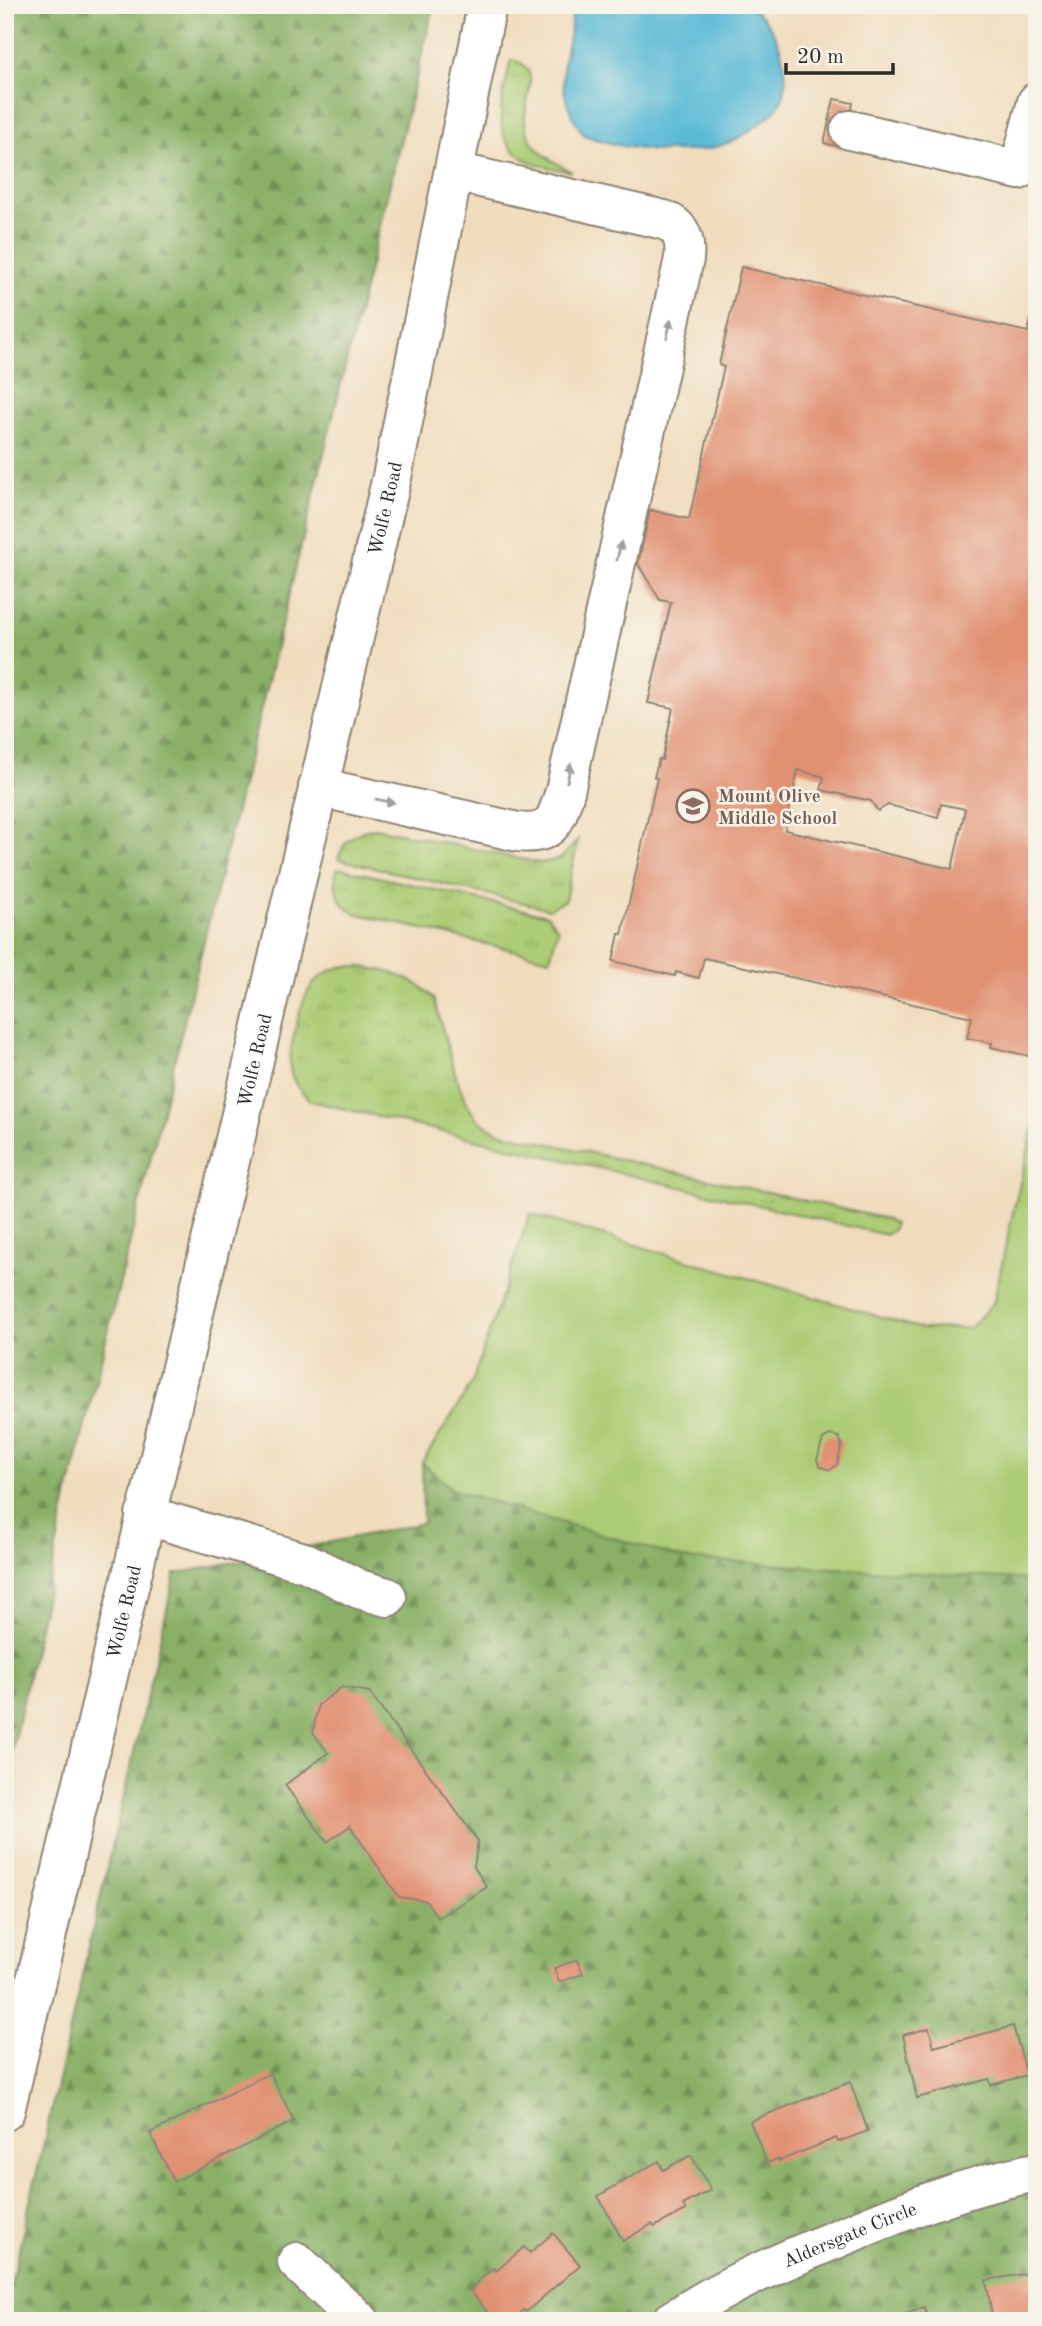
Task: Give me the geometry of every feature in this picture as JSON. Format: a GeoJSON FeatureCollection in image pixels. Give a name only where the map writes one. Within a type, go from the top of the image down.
{"type":"FeatureCollection","features":[{"type":"Feature","properties":{"kind":"main road","name":"Wolfe Road"},"geometry":{"type":"LineString","coordinates":[[5,2110],[392,477],[487,5]]}},
{"type":"Feature","properties":{"kind":"main road"},"geometry":{"type":"LineString","coordinates":[[850,130],[1020,170],[1037,102]]}},
{"type":"Feature","properties":{"kind":"main road"},"geometry":{"type":"LineString","coordinates":[[318,787],[518,832],[541,832],[551,825],[557,816],[565,791],[684,259],[684,238],[679,229],[664,220],[455,172]]}},
{"type":"Feature","properties":{"kind":"main road"},"geometry":{"type":"LineString","coordinates":[[145,1516],[307,1563],[359,1589],[387,1597]]}},
{"type":"Feature","properties":{"kind":"main road","name":"Aldersgate Circle"},"geometry":{"type":"LineString","coordinates":[[672,2321],[743,2279],[872,2224],[955,2193],[1008,2177],[1037,2172]]}},
{"type":"Feature","properties":{"kind":"main road"},"geometry":{"type":"LineString","coordinates":[[297,2262],[360,2321]]}},
{"type":"Feature","properties":{"kind":"green space"},"geometry":{"type":"Polygon","coordinates":[[[5,5],[434,5],[68,1494],[5,1783],[5,5]]]}},
{"type":"Feature","properties":{"kind":"green space"},"geometry":{"type":"Polygon","coordinates":[[[511,60],[521,63],[530,76],[525,121],[531,140],[545,156],[572,172],[530,162],[513,150],[506,140],[501,114],[511,60]]]}},
{"type":"Feature","properties":{"kind":"green space"},"geometry":{"type":"Polygon","coordinates":[[[375,828],[540,863],[560,859],[578,840],[565,900],[549,909],[338,859],[351,838],[375,828]]]}},
{"type":"Feature","properties":{"kind":"green space"},"geometry":{"type":"Polygon","coordinates":[[[337,869],[547,915],[558,929],[550,959],[354,913],[340,900],[335,882],[337,869]]]}},
{"type":"Feature","properties":{"kind":"green space"},"geometry":{"type":"Polygon","coordinates":[[[347,966],[370,968],[406,978],[434,999],[462,1092],[477,1118],[494,1130],[887,1219],[894,1224],[893,1230],[886,1235],[311,1101],[297,1086],[290,1068],[290,1054],[298,1019],[305,997],[317,980],[335,969],[347,966]]]}},
{"type":"Feature","properties":{"kind":"green space"},"geometry":{"type":"Polygon","coordinates":[[[1037,1114],[1037,1580],[685,1559],[453,1490],[422,1463],[471,1385],[530,1214],[922,1329],[970,1328],[994,1302],[1037,1114]]]}},
{"type":"Feature","properties":{"kind":"green space"},"geometry":{"type":"Polygon","coordinates":[[[422,1463],[453,1490],[685,1559],[1037,1580],[1037,2321],[5,2321],[5,2310],[175,1574],[423,1523],[422,1463]]]}},
{"type":"Feature","properties":{"kind":"water"},"geometry":{"type":"Polygon","coordinates":[[[571,5],[748,5],[770,27],[784,61],[785,85],[779,105],[750,131],[726,144],[707,149],[645,150],[584,135],[569,108],[564,88],[563,67],[571,25],[571,5]]]}},
{"type":"Feature","properties":{"kind":"building"},"geometry":{"type":"Polygon","coordinates":[[[834,99],[853,103],[843,148],[824,143],[834,99]]]}},
{"type":"Feature","properties":{"kind":"building"},"geometry":{"type":"Polygon","coordinates":[[[741,267],[1028,332],[1032,316],[1037,317],[1037,1058],[967,1038],[972,1017],[704,958],[699,978],[676,972],[675,976],[613,961],[619,934],[622,934],[657,778],[654,777],[659,759],[662,760],[673,708],[648,703],[671,602],[660,600],[638,564],[650,510],[689,519],[724,367],[719,365],[741,267]],[[798,770],[785,830],[952,869],[965,809],[941,804],[938,817],[888,805],[878,811],[871,801],[821,790],[824,777],[798,770]]]}},
{"type":"Feature","properties":{"kind":"building"},"geometry":{"type":"Polygon","coordinates":[[[830,1435],[839,1437],[842,1444],[837,1465],[830,1470],[821,1467],[817,1460],[823,1439],[830,1435]]]}},
{"type":"Feature","properties":{"kind":"building"},"geometry":{"type":"Polygon","coordinates":[[[342,1687],[369,1692],[478,1841],[474,1867],[487,1887],[438,1918],[426,1901],[399,1897],[350,1826],[327,1842],[285,1785],[328,1753],[313,1732],[318,1705],[342,1687]]]}},
{"type":"Feature","properties":{"kind":"building"},"geometry":{"type":"Polygon","coordinates":[[[577,1960],[583,1974],[559,1982],[554,1968],[577,1960]]]}},
{"type":"Feature","properties":{"kind":"building"},"geometry":{"type":"Polygon","coordinates":[[[1013,2026],[1027,2075],[991,2085],[989,2079],[917,2098],[903,2035],[929,2028],[934,2047],[1013,2026]]]}},
{"type":"Feature","properties":{"kind":"building"},"geometry":{"type":"Polygon","coordinates":[[[270,2073],[294,2121],[174,2182],[150,2133],[270,2073]]]}},
{"type":"Feature","properties":{"kind":"building"},"geometry":{"type":"Polygon","coordinates":[[[850,2082],[868,2131],[838,2142],[836,2138],[779,2161],[778,2159],[767,2163],[750,2121],[850,2082]]]}},
{"type":"Feature","properties":{"kind":"building"},"geometry":{"type":"Polygon","coordinates":[[[691,2155],[711,2190],[683,2205],[686,2210],[654,2227],[652,2224],[623,2241],[598,2196],[659,2161],[663,2170],[691,2155]]]}},
{"type":"Feature","properties":{"kind":"building"},"geometry":{"type":"Polygon","coordinates":[[[553,2233],[580,2265],[526,2312],[524,2310],[512,2321],[495,2321],[469,2289],[524,2247],[530,2253],[553,2233]]]}},
{"type":"Feature","properties":{"kind":"building"},"geometry":{"type":"Polygon","coordinates":[[[1037,2272],[1037,2321],[993,2321],[986,2280],[1037,2272]]]}},
{"type":"Feature","properties":{"kind":"building"},"geometry":{"type":"Polygon","coordinates":[[[924,2307],[929,2321],[889,2321],[924,2307]]]}},
{"type":"Feature","properties":{"kind":"place","name":"Mount Olive Middle School"},"geometry":{"type":"Point","coordinates":[693,806]}}]}
